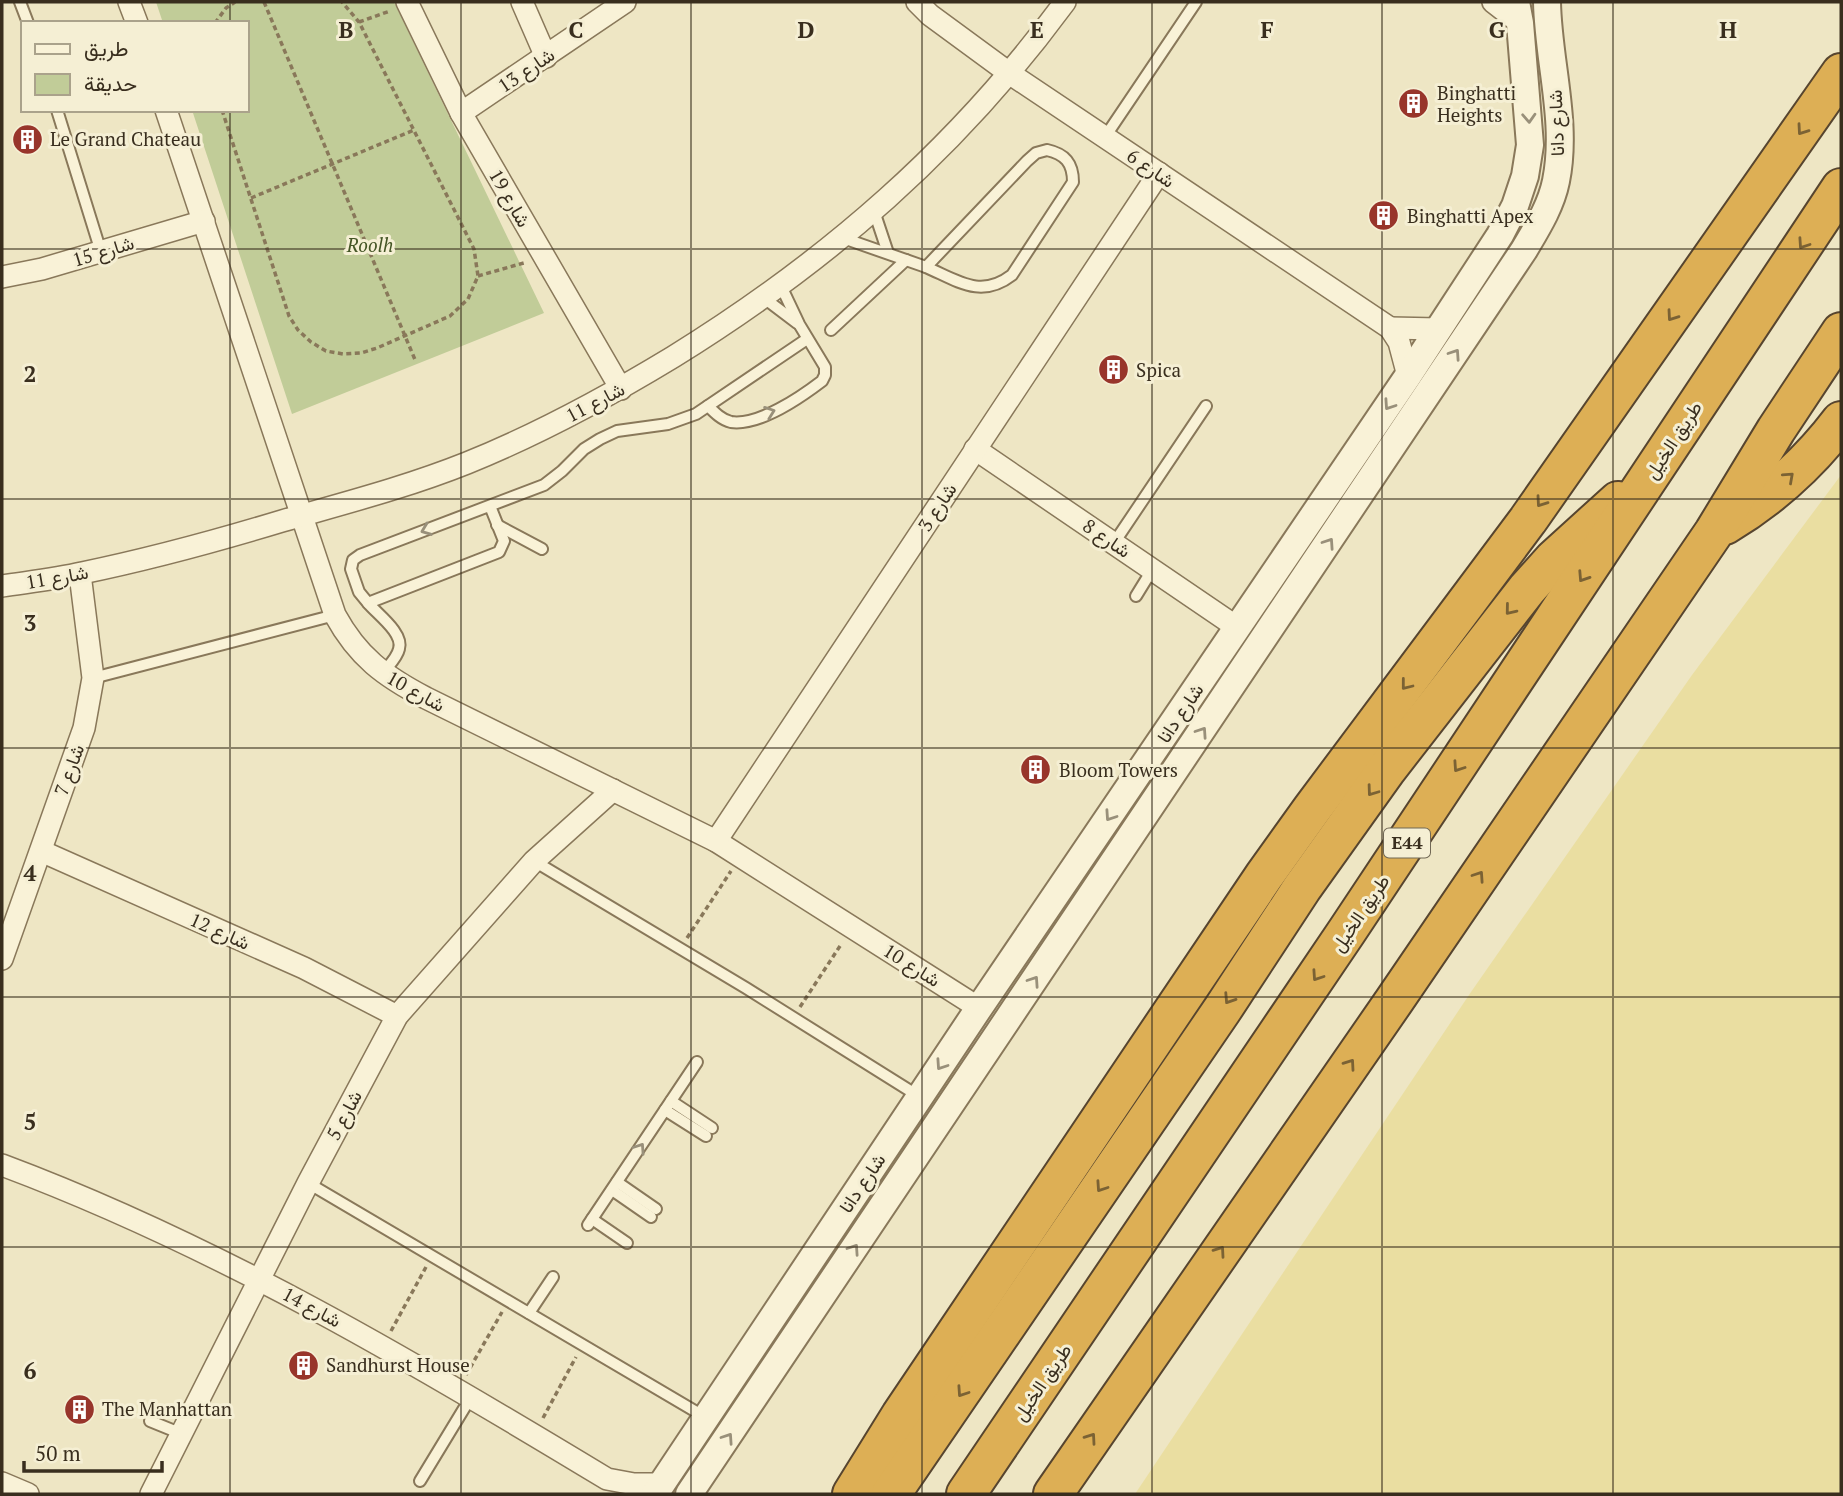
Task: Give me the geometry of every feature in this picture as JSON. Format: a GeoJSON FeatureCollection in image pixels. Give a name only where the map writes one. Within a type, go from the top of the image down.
{"type":"FeatureCollection","features":[{"type":"Feature","properties":{"kind":"highway"},"geometry":{"type":"LineString","coordinates":[[852,1494],[901,1415],[1264,876],[1528,520],[1841,74]]}},
{"type":"Feature","properties":{"kind":"highway","name":"طريق الخيل"},"geometry":{"type":"LineString","coordinates":[[966,1494],[1348,931],[1841,188]]}},
{"type":"Feature","properties":{"kind":"highway"},"geometry":{"type":"LineString","coordinates":[[1053,1494],[1714,532],[1776,430],[1841,332]]}},
{"type":"Feature","properties":{"kind":"highway"},"geometry":{"type":"LineString","coordinates":[[1714,532],[1782,484],[1841,421]]}},
{"type":"Feature","properties":{"kind":"highway"},"geometry":{"type":"LineString","coordinates":[[891,1494],[1302,888],[1431,711],[1509,610],[1554,559],[1648,479]]}},
{"type":"Feature","properties":{"kind":"street"},"geometry":{"type":"LineString","coordinates":[[130,2],[135,21]]}},
{"type":"Feature","properties":{"kind":"street"},"geometry":{"type":"LineString","coordinates":[[522,2],[546,57]]}},
{"type":"Feature","properties":{"kind":"street","name":"شارع 13"},"geometry":{"type":"LineString","coordinates":[[461,113],[625,2]]}},
{"type":"Feature","properties":{"kind":"street","name":"شارع 6"},"geometry":{"type":"LineString","coordinates":[[917,2],[930,15],[1009,73],[1390,328]]}},
{"type":"Feature","properties":{"kind":"street","name":"شارع 11"},"geometry":{"type":"LineString","coordinates":[[2,586],[80,574],[198,546],[391,490],[468,463],[551,426],[621,389],[772,292],[874,211],[946,143],[1009,73],[1065,2]]}},
{"type":"Feature","properties":{"kind":"street"},"geometry":{"type":"LineString","coordinates":[[1493,2],[1518,13]]}},
{"type":"Feature","properties":{"kind":"street","name":"شارع دانا"},"geometry":{"type":"LineString","coordinates":[[690,1494],[1263,642],[1543,218],[1556,183],[1560,146],[1547,2]]}},
{"type":"Feature","properties":{"kind":"street","name":"شارع 19"},"geometry":{"type":"LineString","coordinates":[[408,3],[461,113],[621,389]]}},
{"type":"Feature","properties":{"kind":"street","name":"شارع دانا"},"geometry":{"type":"LineString","coordinates":[[658,1489],[978,1010],[1408,376],[1500,235],[1515,206],[1525,176],[1530,145],[1518,13]]}},
{"type":"Feature","properties":{"kind":"street","name":"شارع 10"},"geometry":{"type":"LineString","coordinates":[[167,112],[335,615],[347,638],[363,657],[383,673],[426,698],[716,841],[978,1010]]}},
{"type":"Feature","properties":{"kind":"street","name":"شارع 3"},"geometry":{"type":"LineString","coordinates":[[716,841],[1159,173]]}},
{"type":"Feature","properties":{"kind":"street","name":"شارع 15"},"geometry":{"type":"LineString","coordinates":[[2,277],[42,269],[204,221]]}},
{"type":"Feature","properties":{"kind":"street"},"geometry":{"type":"LineString","coordinates":[[1408,376],[1402,351],[1390,328],[1439,329]]}},
{"type":"Feature","properties":{"kind":"street","name":"شارع 8"},"geometry":{"type":"LineString","coordinates":[[975,449],[1239,626]]}},
{"type":"Feature","properties":{"kind":"street","name":"شارع 7"},"geometry":{"type":"LineString","coordinates":[[2,959],[85,728],[93,678],[80,574]]}},
{"type":"Feature","properties":{"kind":"street"},"geometry":{"type":"LineString","coordinates":[[1258,613],[1265,615],[1271,626],[1263,642],[1245,654],[1235,647],[1239,626],[1258,613]]}},
{"type":"Feature","properties":{"kind":"street","name":"شارع 5"},"geometry":{"type":"LineString","coordinates":[[151,1494],[308,1183],[397,1016],[534,861],[613,790]]}},
{"type":"Feature","properties":{"kind":"street","name":"شارع 12"},"geometry":{"type":"LineString","coordinates":[[41,851],[304,968],[397,1016]]}},
{"type":"Feature","properties":{"kind":"street"},"geometry":{"type":"LineString","coordinates":[[998,996],[1005,1000],[1010,1013],[1002,1029],[983,1043],[971,1035],[978,1010],[998,996]]}},
{"type":"Feature","properties":{"kind":"street","name":"شارع 14"},"geometry":{"type":"LineString","coordinates":[[2,1165],[172,1237],[260,1279],[465,1393],[612,1487],[634,1484],[658,1489]]}},
{"type":"Feature","properties":{"kind":"street"},"geometry":{"type":"LineString","coordinates":[[2,1483],[28,1494]]}},
{"type":"Feature","properties":{"kind":"lane"},"geometry":{"type":"LineString","coordinates":[[20,2],[27,21]]}},
{"type":"Feature","properties":{"kind":"lane"},"geometry":{"type":"LineString","coordinates":[[1105,137],[1196,2]]}},
{"type":"Feature","properties":{"kind":"lane"},"geometry":{"type":"LineString","coordinates":[[58,112],[101,252]]}},
{"type":"Feature","properties":{"kind":"lane"},"geometry":{"type":"LineString","coordinates":[[843,238],[926,267],[973,287],[987,288],[1001,284],[1012,275],[1073,182],[1073,170],[1068,159],[1058,152],[1047,150],[1036,153],[926,267]]}},
{"type":"Feature","properties":{"kind":"lane"},"geometry":{"type":"LineString","coordinates":[[874,211],[888,253]]}},
{"type":"Feature","properties":{"kind":"lane"},"geometry":{"type":"LineString","coordinates":[[831,330],[906,260]]}},
{"type":"Feature","properties":{"kind":"lane"},"geometry":{"type":"LineString","coordinates":[[709,406],[724,419],[739,422],[775,411],[822,381],[825,375],[822,360],[799,324],[772,292]]}},
{"type":"Feature","properties":{"kind":"lane"},"geometry":{"type":"LineString","coordinates":[[772,292],[799,324]]}},
{"type":"Feature","properties":{"kind":"lane"},"geometry":{"type":"LineString","coordinates":[[383,673],[397,653],[400,643],[395,633],[359,592],[351,569],[356,557],[544,485],[584,449],[617,431],[683,420],[709,406],[807,339]]}},
{"type":"Feature","properties":{"kind":"lane"},"geometry":{"type":"LineString","coordinates":[[1114,543],[1206,406]]}},
{"type":"Feature","properties":{"kind":"lane"},"geometry":{"type":"LineString","coordinates":[[368,603],[499,552],[504,541],[490,506]]}},
{"type":"Feature","properties":{"kind":"lane"},"geometry":{"type":"LineString","coordinates":[[497,525],[542,550]]}},
{"type":"Feature","properties":{"kind":"lane"},"geometry":{"type":"LineString","coordinates":[[1136,596],[1152,570]]}},
{"type":"Feature","properties":{"kind":"lane"},"geometry":{"type":"LineString","coordinates":[[93,678],[335,615]]}},
{"type":"Feature","properties":{"kind":"lane"},"geometry":{"type":"LineString","coordinates":[[534,861],[680,948],[743,993],[793,1017],[920,1097]]}},
{"type":"Feature","properties":{"kind":"lane"},"geometry":{"type":"LineString","coordinates":[[627,1243],[590,1222],[698,1062]]}},
{"type":"Feature","properties":{"kind":"lane"},"geometry":{"type":"LineString","coordinates":[[668,1105],[709,1132]]}},
{"type":"Feature","properties":{"kind":"lane"},"geometry":{"type":"LineString","coordinates":[[308,1183],[705,1418]]}},
{"type":"Feature","properties":{"kind":"lane"},"geometry":{"type":"LineString","coordinates":[[615,1186],[653,1213]]}},
{"type":"Feature","properties":{"kind":"lane"},"geometry":{"type":"LineString","coordinates":[[529,1314],[553,1277]]}},
{"type":"Feature","properties":{"kind":"lane"},"geometry":{"type":"LineString","coordinates":[[420,1481],[465,1393]]}},
{"type":"Feature","properties":{"kind":"lane"},"geometry":{"type":"LineString","coordinates":[[150,1421],[182,1434]]}},
{"type":"Feature","properties":{"kind":"path"},"geometry":{"type":"LineString","coordinates":[[216,21],[226,8],[235,2]]}},
{"type":"Feature","properties":{"kind":"path"},"geometry":{"type":"LineString","coordinates":[[264,2],[416,362]]}},
{"type":"Feature","properties":{"kind":"path"},"geometry":{"type":"LineString","coordinates":[[223,112],[289,316],[298,330],[311,342],[326,351],[361,353],[405,337],[450,316],[468,299],[478,276],[474,249],[359,22],[342,2]]}},
{"type":"Feature","properties":{"kind":"path"},"geometry":{"type":"LineString","coordinates":[[359,22],[408,3]]}},
{"type":"Feature","properties":{"kind":"path"},"geometry":{"type":"LineString","coordinates":[[251,198],[414,130]]}},
{"type":"Feature","properties":{"kind":"path"},"geometry":{"type":"LineString","coordinates":[[478,276],[544,258]]}},
{"type":"Feature","properties":{"kind":"path"},"geometry":{"type":"LineString","coordinates":[[680,948],[740,857]]}},
{"type":"Feature","properties":{"kind":"path"},"geometry":{"type":"LineString","coordinates":[[793,1017],[852,928]]}},
{"type":"Feature","properties":{"kind":"path"},"geometry":{"type":"LineString","coordinates":[[383,1345],[432,1256]]}},
{"type":"Feature","properties":{"kind":"path"},"geometry":{"type":"LineString","coordinates":[[465,1393],[508,1301]]}},
{"type":"Feature","properties":{"kind":"path"},"geometry":{"type":"LineString","coordinates":[[534,1435],[583,1345]]}},
{"type":"Feature","properties":{"kind":"green space","name":"Roolh"},"geometry":{"type":"Polygon","coordinates":[[[156,2],[394,2],[544,313],[292,414],[193,112],[248,112],[248,21],[162,21],[156,2]]]}},
{"type":"Feature","properties":{"kind":"sand"},"geometry":{"type":"Polygon","coordinates":[[[1841,475],[1841,1494],[1135,1494],[1471,992],[1692,675],[1841,475]]]}},
{"type":"Feature","properties":{"kind":"place","name":"Binghatti Heights"},"geometry":{"type":"Point","coordinates":[1414,104]}},
{"type":"Feature","properties":{"kind":"place","name":"Le Grand Chateau"},"geometry":{"type":"Point","coordinates":[27,139]}},
{"type":"Feature","properties":{"kind":"place","name":"Binghatti Apex"},"geometry":{"type":"Point","coordinates":[1384,216]}},
{"type":"Feature","properties":{"kind":"place","name":"Spica"},"geometry":{"type":"Point","coordinates":[1113,370]}},
{"type":"Feature","properties":{"kind":"place","name":"Bloom Towers"},"geometry":{"type":"Point","coordinates":[1036,770]}},
{"type":"Feature","properties":{"kind":"place","name":"Sandhurst House"},"geometry":{"type":"Point","coordinates":[303,1365]}},
{"type":"Feature","properties":{"kind":"place","name":"The Manhattan"},"geometry":{"type":"Point","coordinates":[79,1409]}}]}
